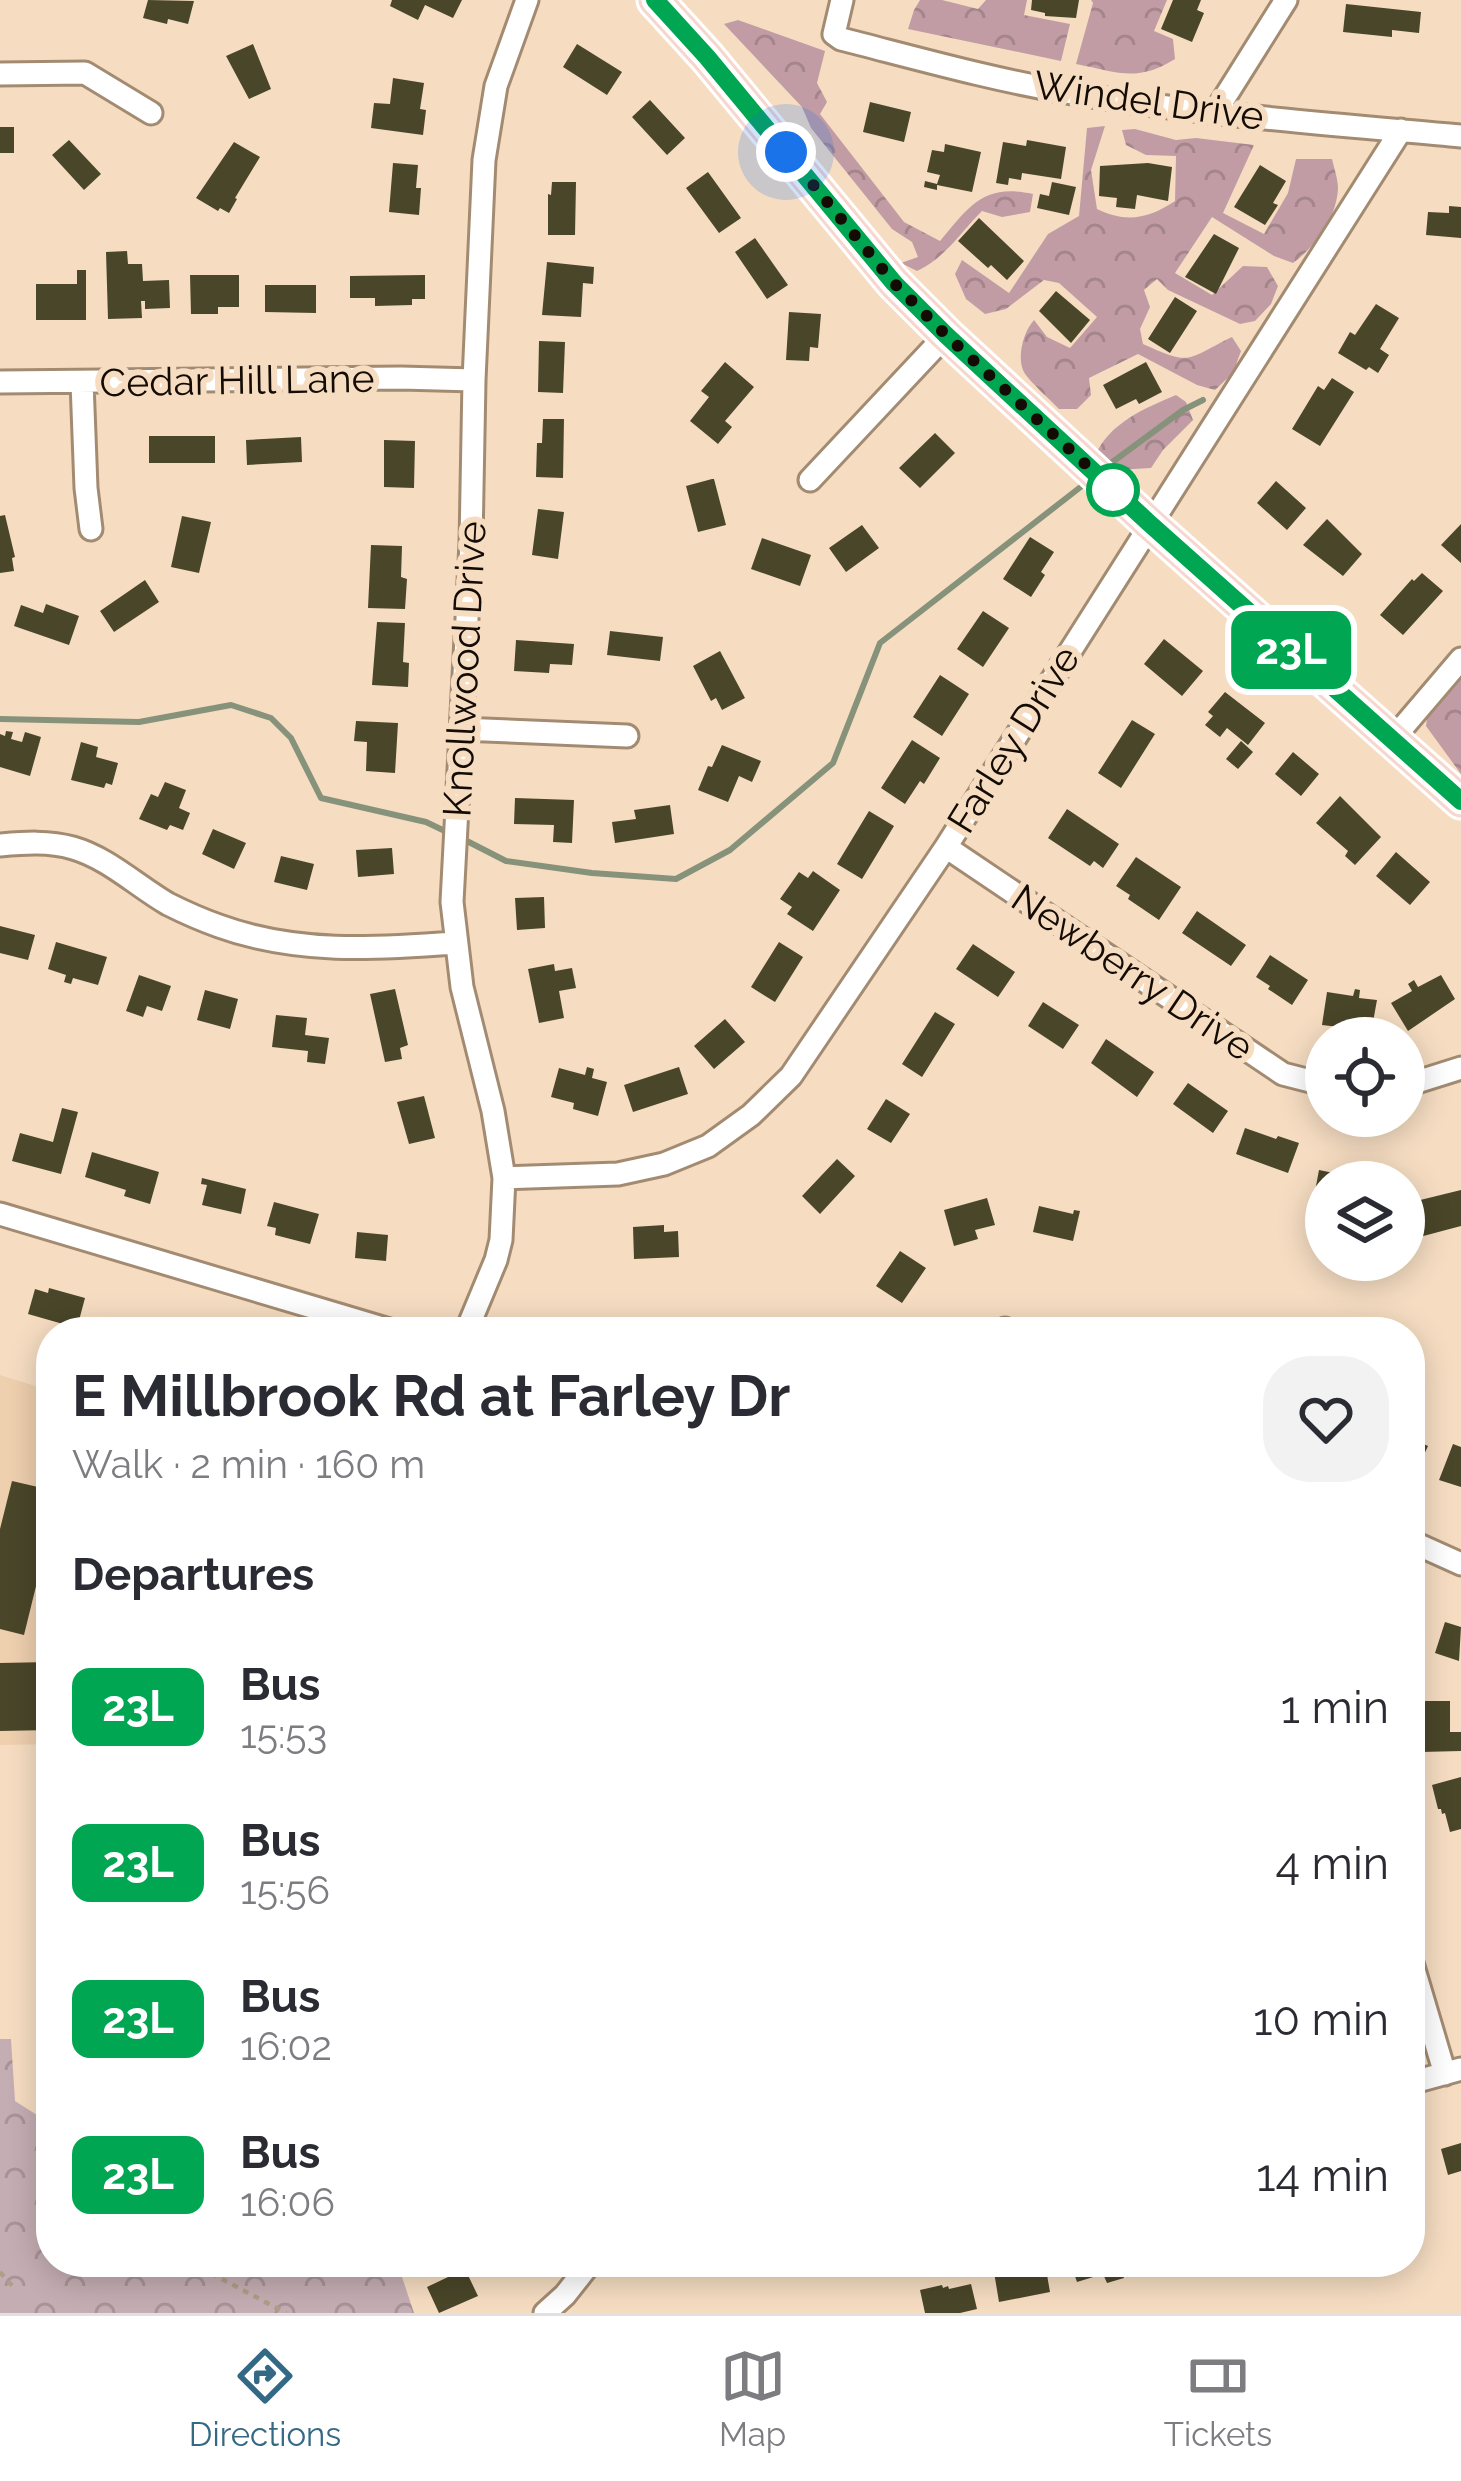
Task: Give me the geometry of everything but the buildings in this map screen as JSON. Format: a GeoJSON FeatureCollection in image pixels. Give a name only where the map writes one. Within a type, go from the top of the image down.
{"type":"FeatureCollection","features":[{"type":"Feature","properties":{"kind":"main road"},"geometry":{"type":"LineString","coordinates":[[655,0],[894,283],[946,335],[1461,801]]}},
{"type":"Feature","properties":{"kind":"street","name":"Knollwood Drive"},"geometry":{"type":"LineString","coordinates":[[473,1317],[501,1240],[504,1178],[462,987],[452,902],[484,160],[496,86],[527,0]]}},
{"type":"Feature","properties":{"kind":"street","name":"Windel Drive"},"geometry":{"type":"LineString","coordinates":[[842,0],[834,25],[834,34],[841,39],[944,66],[1045,88],[1215,112],[1461,136]]}},
{"type":"Feature","properties":{"kind":"street"},"geometry":{"type":"LineString","coordinates":[[1215,112],[1286,0]]}},
{"type":"Feature","properties":{"kind":"street"},"geometry":{"type":"LineString","coordinates":[[0,74],[85,73],[151,113]]}},
{"type":"Feature","properties":{"kind":"street","name":"Farley Drive"},"geometry":{"type":"LineString","coordinates":[[504,1178],[618,1174],[664,1164],[708,1145],[751,1115],[791,1076],[946,847],[1400,130]]}},
{"type":"Feature","properties":{"kind":"street"},"geometry":{"type":"LineString","coordinates":[[809,480],[946,335]]}},
{"type":"Feature","properties":{"kind":"street","name":"Cedar Hill Lane"},"geometry":{"type":"LineString","coordinates":[[0,382],[474,380]]}},
{"type":"Feature","properties":{"kind":"street"},"geometry":{"type":"LineString","coordinates":[[82,382],[91,529]]}},
{"type":"Feature","properties":{"kind":"street"},"geometry":{"type":"LineString","coordinates":[[1392,740],[1461,658]]}},
{"type":"Feature","properties":{"kind":"street"},"geometry":{"type":"LineString","coordinates":[[460,729],[627,736]]}},
{"type":"Feature","properties":{"kind":"street"},"geometry":{"type":"LineString","coordinates":[[0,845],[49,843],[88,853],[170,905],[250,936],[367,950],[455,943]]}},
{"type":"Feature","properties":{"kind":"street","name":"Newberry Drive"},"geometry":{"type":"LineString","coordinates":[[946,847],[1283,1074],[1305,1080]]}},
{"type":"Feature","properties":{"kind":"street"},"geometry":{"type":"LineString","coordinates":[[1425,1079],[1461,1068]]}},
{"type":"Feature","properties":{"kind":"street"},"geometry":{"type":"LineString","coordinates":[[0,1214],[346,1317]]}},
{"type":"Feature","properties":{"kind":"street"},"geometry":{"type":"LineString","coordinates":[[1425,1548],[1461,1564]]}},
{"type":"Feature","properties":{"kind":"street"},"geometry":{"type":"LineString","coordinates":[[1425,1996],[1453,2071]]}},
{"type":"Feature","properties":{"kind":"street"},"geometry":{"type":"LineString","coordinates":[[544,2313],[579,2277]]}},
{"type":"Feature","properties":{"kind":"path"},"geometry":{"type":"LineString","coordinates":[[0,2272],[16,2290]]}},
{"type":"Feature","properties":{"kind":"path"},"geometry":{"type":"LineString","coordinates":[[218,2277],[286,2313]]}},
{"type":"Feature","properties":{"kind":"shaded area"},"geometry":{"type":"Polygon","coordinates":[[[0,1375],[36,1386],[36,1744],[0,1745],[0,1375]]]}},
{"type":"Feature","properties":{"kind":"green space"},"geometry":{"type":"Polygon","coordinates":[[[920,0],[978,9],[986,0],[1027,0],[1024,15],[1070,24],[1061,61],[908,29],[920,0]]]}},
{"type":"Feature","properties":{"kind":"green space"},"geometry":{"type":"Polygon","coordinates":[[[1091,0],[1167,0],[1154,31],[1173,39],[1175,59],[1138,73],[1076,64],[1091,0]]]}},
{"type":"Feature","properties":{"kind":"green space"},"geometry":{"type":"Polygon","coordinates":[[[738,20],[825,51],[817,83],[827,102],[820,114],[904,222],[940,241],[969,208],[1001,192],[1033,194],[1030,212],[1002,217],[982,211],[927,266],[917,271],[901,263],[918,257],[912,242],[892,229],[811,128],[802,107],[724,24],[738,20]]]}},
{"type":"Feature","properties":{"kind":"green space"},"geometry":{"type":"Polygon","coordinates":[[[1105,126],[1091,170],[1097,209],[1108,213],[1137,217],[1175,201],[1176,156],[1146,155],[1126,145],[1122,130],[1135,129],[1176,140],[1254,145],[1223,213],[1264,234],[1288,193],[1296,159],[1332,159],[1337,199],[1323,230],[1293,263],[1212,217],[1175,273],[1212,295],[1243,266],[1267,267],[1278,286],[1271,304],[1255,321],[1240,324],[1168,290],[1157,279],[1144,290],[1150,307],[1140,329],[1143,344],[1181,358],[1232,337],[1241,351],[1233,373],[1215,390],[1138,354],[1089,378],[1091,395],[1077,409],[1059,409],[1023,370],[1025,337],[1034,320],[1047,337],[1070,348],[1097,317],[1059,283],[1044,280],[1006,309],[985,314],[966,299],[955,274],[962,260],[1009,293],[1048,234],[1079,216],[1087,128],[1105,126]]]}},
{"type":"Feature","properties":{"kind":"green space"},"geometry":{"type":"Polygon","coordinates":[[[1176,395],[1186,402],[1193,420],[1151,468],[1117,470],[1095,456],[1119,426],[1176,395]]]}},
{"type":"Feature","properties":{"kind":"green space"},"geometry":{"type":"Polygon","coordinates":[[[1461,669],[1461,774],[1426,726],[1429,703],[1461,669]]]}},
{"type":"Feature","properties":{"kind":"green space"},"geometry":{"type":"Polygon","coordinates":[[[0,2039],[11,2039],[15,2101],[36,2114],[36,2277],[402,2277],[414,2313],[0,2313],[0,2039]]]}},
{"type":"Feature","properties":{"kind":"waterway"},"geometry":{"type":"LineString","coordinates":[[1107,466],[1203,400]]}},
{"type":"Feature","properties":{"kind":"waterway"},"geometry":{"type":"LineString","coordinates":[[461,838],[506,861],[676,879],[730,850],[833,763],[880,643],[1087,482]]}},
{"type":"Feature","properties":{"kind":"waterway"},"geometry":{"type":"LineString","coordinates":[[0,719],[139,722],[231,705],[271,718],[291,738],[321,798],[426,822],[449,833]]}},
{"type":"Feature","properties":{"kind":"bus line","name":"23L"},"geometry":{"type":"LineString","coordinates":[[655,0],[894,283],[946,335],[1461,801]]}},
{"type":"Feature","properties":{"kind":"route"},"geometry":{"type":"LineString","coordinates":[[786,152],[894,283],[1120,496],[1113,490]]}}]}
